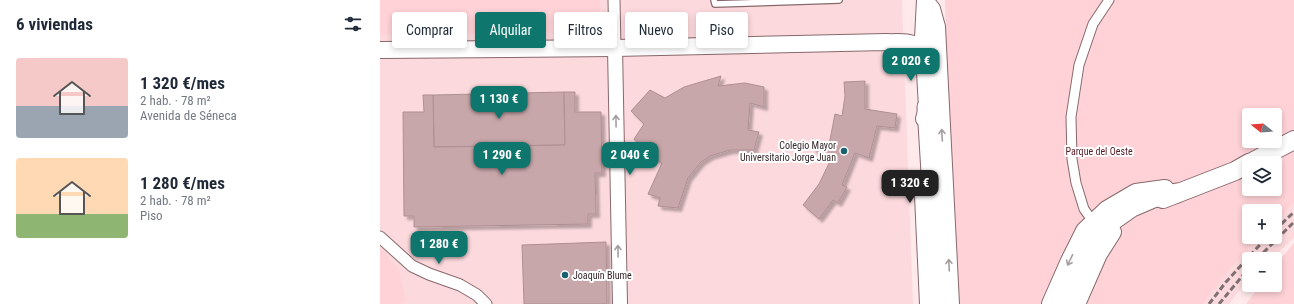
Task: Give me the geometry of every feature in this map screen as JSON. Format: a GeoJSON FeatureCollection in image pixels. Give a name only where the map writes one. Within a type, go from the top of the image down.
{"type":"FeatureCollection","features":[{"type":"Feature","properties":{"kind":"highway"},"geometry":{"type":"LineString","coordinates":[[927,107],[938,304]]}},
{"type":"Feature","properties":{"kind":"highway"},"geometry":{"type":"LineString","coordinates":[[1064,304],[1089,249],[1112,221],[1132,207],[1153,198],[1177,194]]}},
{"type":"Feature","properties":{"kind":"main road"},"geometry":{"type":"LineString","coordinates":[[925,0],[918,41],[924,56],[927,107],[923,124],[921,144],[928,304]]}},
{"type":"Feature","properties":{"kind":"main road"},"geometry":{"type":"LineString","coordinates":[[925,0],[932,9],[937,27],[951,304]]}},
{"type":"Feature","properties":{"kind":"main road"},"geometry":{"type":"LineString","coordinates":[[617,48],[918,41]]}},
{"type":"Feature","properties":{"kind":"main road"},"geometry":{"type":"LineString","coordinates":[[380,50],[615,48]]}},
{"type":"Feature","properties":{"kind":"main road"},"geometry":{"type":"LineString","coordinates":[[1263,156],[1294,140]]}},
{"type":"Feature","properties":{"kind":"main road"},"geometry":{"type":"LineString","coordinates":[[1076,304],[1098,254],[1116,226],[1132,214],[1242,167]]}},
{"type":"Feature","properties":{"kind":"main road"},"geometry":{"type":"LineString","coordinates":[[1051,304],[1085,231],[1108,210],[1136,194],[1204,184]]}},
{"type":"Feature","properties":{"kind":"street"},"geometry":{"type":"LineString","coordinates":[[614,0],[614,12]]}},
{"type":"Feature","properties":{"kind":"street"},"geometry":{"type":"LineString","coordinates":[[1094,223],[1084,208],[1076,183],[1072,159],[1071,116],[1079,65],[1093,24],[1109,0]]}},
{"type":"Feature","properties":{"kind":"street"},"geometry":{"type":"LineString","coordinates":[[615,48],[620,304]]}},
{"type":"Feature","properties":{"kind":"street"},"geometry":{"type":"LineString","coordinates":[[380,237],[412,266],[460,285],[477,295],[486,304]]}},
{"type":"Feature","properties":{"kind":"lane"},"geometry":{"type":"LineString","coordinates":[[714,0],[715,4],[839,0]]}},
{"type":"Feature","properties":{"kind":"shaded area"},"geometry":{"type":"Polygon","coordinates":[[[380,0],[902,0],[913,304],[380,304],[380,0]]]}},
{"type":"Feature","properties":{"kind":"shaded area"},"geometry":{"type":"Polygon","coordinates":[[[1294,203],[1294,238],[1279,252],[1246,252],[1253,244],[1282,244],[1282,215],[1294,203]]]}},
{"type":"Feature","properties":{"kind":"shaded area"},"geometry":{"type":"Polygon","coordinates":[[[1242,256],[1242,287],[1229,304],[1203,304],[1229,270],[1242,256]]]}},
{"type":"Feature","properties":{"kind":"green space"},"geometry":{"type":"Polygon","coordinates":[[[380,0],[600,0],[599,12],[554,12],[554,32],[546,33],[546,12],[475,12],[475,34],[467,34],[467,12],[392,12],[392,35],[380,35],[380,0]]]}},
{"type":"Feature","properties":{"kind":"green space","name":"Parque del Oeste"},"geometry":{"type":"Polygon","coordinates":[[[945,0],[1294,0],[1294,203],[1282,215],[1282,204],[1242,204],[1242,244],[1253,244],[1246,252],[1242,252],[1242,256],[1229,270],[1203,304],[953,304],[945,0]]]}},
{"type":"Feature","properties":{"kind":"green space"},"geometry":{"type":"Polygon","coordinates":[[[1294,243],[1294,304],[1246,304],[1255,292],[1282,292],[1282,258],[1294,243]]]}},
{"type":"Feature","properties":{"kind":"green space"},"geometry":{"type":"Polygon","coordinates":[[[380,248],[399,271],[405,300],[401,304],[380,304],[380,248]]]}},
{"type":"Feature","properties":{"kind":"building"},"geometry":{"type":"Polygon","coordinates":[[[721,76],[718,86],[745,83],[764,87],[764,107],[750,103],[748,130],[759,132],[754,150],[730,150],[710,156],[701,162],[688,178],[678,208],[658,206],[660,198],[648,194],[662,163],[645,152],[634,139],[644,124],[631,111],[650,90],[665,98],[684,87],[721,76]]]}},
{"type":"Feature","properties":{"kind":"building","name":"Colegio Mayor Universitario Jorge Juan"},"geometry":{"type":"Polygon","coordinates":[[[865,81],[865,109],[897,114],[895,128],[877,126],[869,158],[855,153],[842,185],[847,187],[838,203],[833,200],[819,219],[803,205],[819,184],[832,157],[813,149],[812,139],[829,145],[835,114],[842,116],[845,96],[844,82],[865,81]]]}},
{"type":"Feature","properties":{"kind":"building"},"geometry":{"type":"Polygon","coordinates":[[[564,92],[565,145],[434,147],[433,95],[564,92]]]}},
{"type":"Feature","properties":{"kind":"building"},"geometry":{"type":"Polygon","coordinates":[[[564,92],[575,92],[575,112],[601,112],[602,173],[595,173],[596,214],[588,214],[588,224],[414,227],[414,216],[404,216],[403,112],[424,112],[423,95],[433,95],[434,147],[565,145],[564,92]]]}},
{"type":"Feature","properties":{"kind":"building","name":"Joaquín Blume"},"geometry":{"type":"Polygon","coordinates":[[[606,242],[607,304],[524,304],[522,245],[606,242]]]}},
{"type":"Feature","properties":{"kind":"railway"},"geometry":{"type":"LineString","coordinates":[[1282,223],[1294,212]]}},
{"type":"Feature","properties":{"kind":"railway"},"geometry":{"type":"LineString","coordinates":[[1264,252],[1294,222]]}},
{"type":"Feature","properties":{"kind":"railway"},"geometry":{"type":"LineString","coordinates":[[1209,304],[1226,282],[1261,244]]}},
{"type":"Feature","properties":{"kind":"railway"},"geometry":{"type":"LineString","coordinates":[[1219,304],[1242,276]]}},
{"type":"Feature","properties":{"kind":"place","name":"Colegio Mayor Universitario Jorge Juan"},"geometry":{"type":"Point","coordinates":[844,151]}},
{"type":"Feature","properties":{"kind":"place","name":"Joaquín Blume"},"geometry":{"type":"Point","coordinates":[565,275]}}]}
